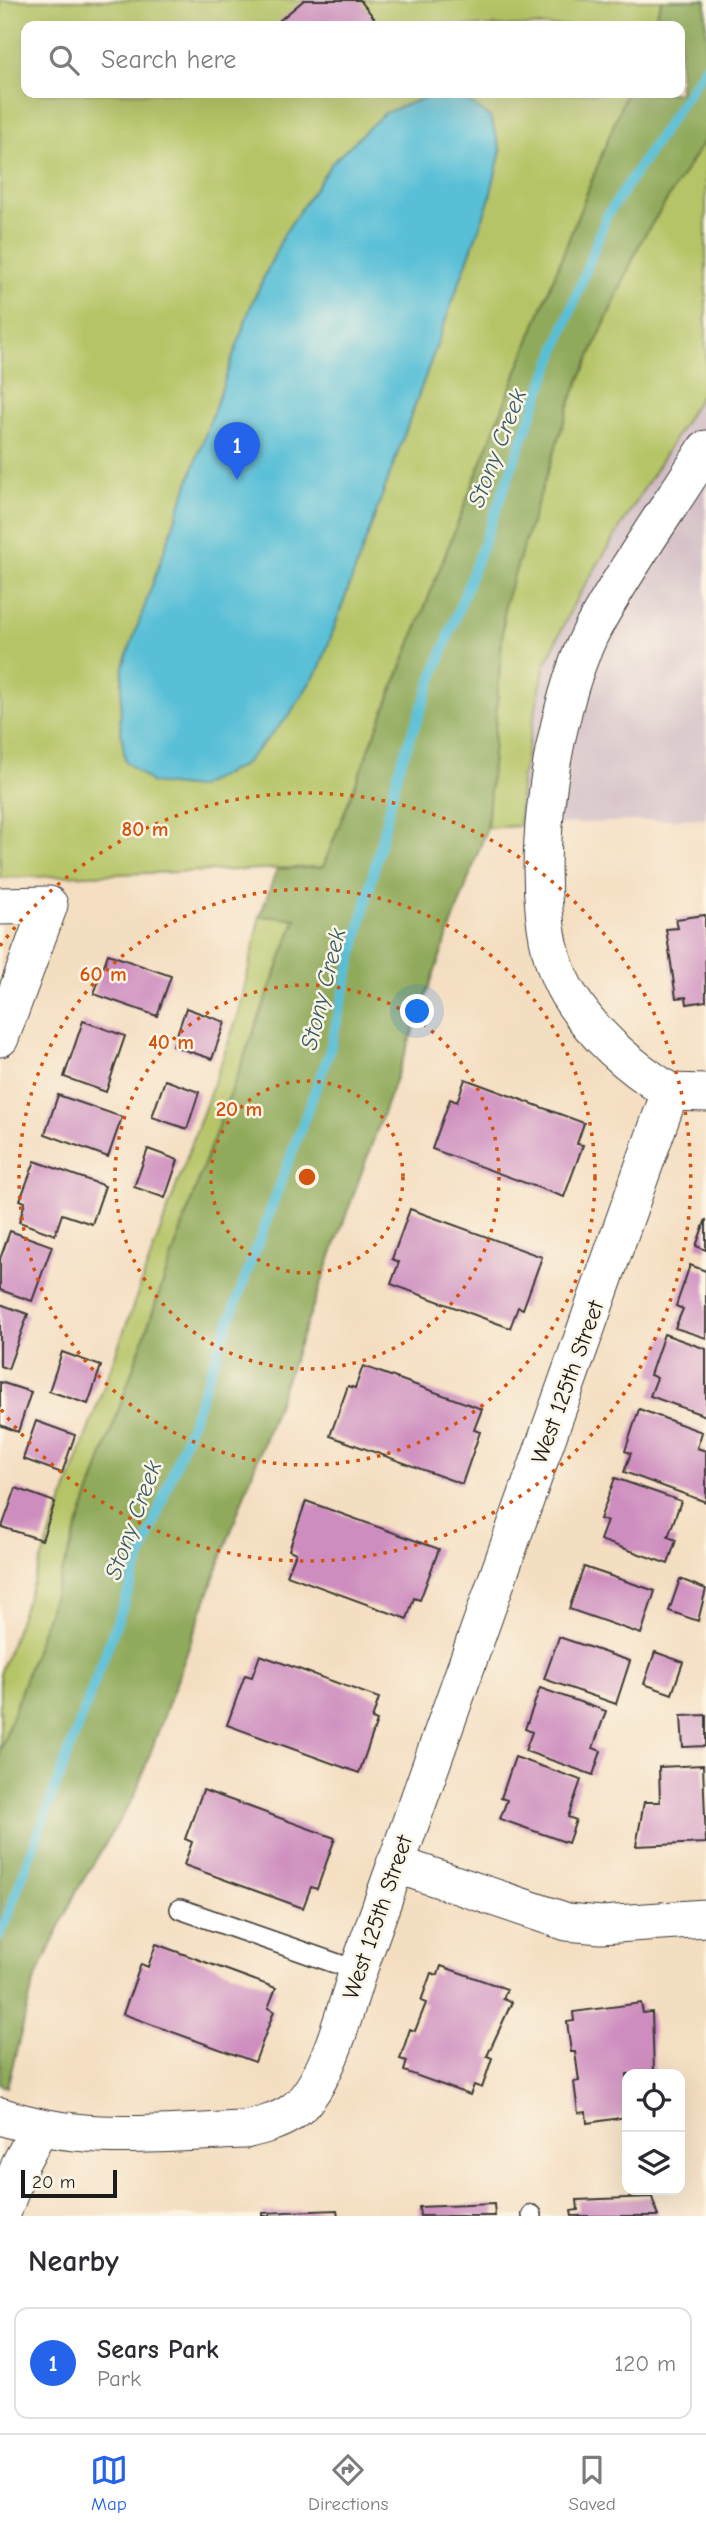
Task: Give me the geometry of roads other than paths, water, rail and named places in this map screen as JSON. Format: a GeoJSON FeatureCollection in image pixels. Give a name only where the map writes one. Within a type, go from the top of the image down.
{"type":"FeatureCollection","features":[{"type":"Feature","properties":{"kind":"street"},"geometry":{"type":"LineString","coordinates":[[706,449],[592,630],[561,716],[546,798],[544,908],[550,944],[566,992],[596,1033],[629,1066],[670,1092],[706,1093]]}},
{"type":"Feature","properties":{"kind":"street"},"geometry":{"type":"LineString","coordinates":[[0,906],[49,905],[0,1038]]}},
{"type":"Feature","properties":{"kind":"street","name":"West 125th Street"},"geometry":{"type":"LineString","coordinates":[[0,2116],[39,2129],[88,2136],[245,2130],[280,2119],[292,2112],[317,2083],[670,1092]]}},
{"type":"Feature","properties":{"kind":"street"},"geometry":{"type":"LineString","coordinates":[[396,1864],[567,1922],[601,1924],[706,1918]]}},
{"type":"Feature","properties":{"kind":"street"},"geometry":{"type":"LineString","coordinates":[[1,2216],[21,2162],[39,2129]]}},
{"type":"Feature","properties":{"kind":"lane"},"geometry":{"type":"LineString","coordinates":[[180,1909],[358,1971]]}},
{"type":"Feature","properties":{"kind":"water"},"geometry":{"type":"Polygon","coordinates":[[[424,98],[464,98],[490,117],[501,151],[489,201],[320,667],[288,717],[242,766],[196,788],[152,783],[125,761],[120,721],[123,667],[252,303],[284,234],[332,163],[384,113],[424,98]]]}},
{"type":"Feature","properties":{"kind":"waterway","name":"Stony Creek"},"geometry":{"type":"LineString","coordinates":[[685,98],[706,66]]}},
{"type":"Feature","properties":{"kind":"waterway","name":"Stony Creek"},"geometry":{"type":"LineString","coordinates":[[0,1936],[329,1053],[399,768],[606,217],[685,98]]}},
{"type":"Feature","properties":{"kind":"place","name":"Sears Park"},"geometry":{"type":"Point","coordinates":[237,480]}}]}
